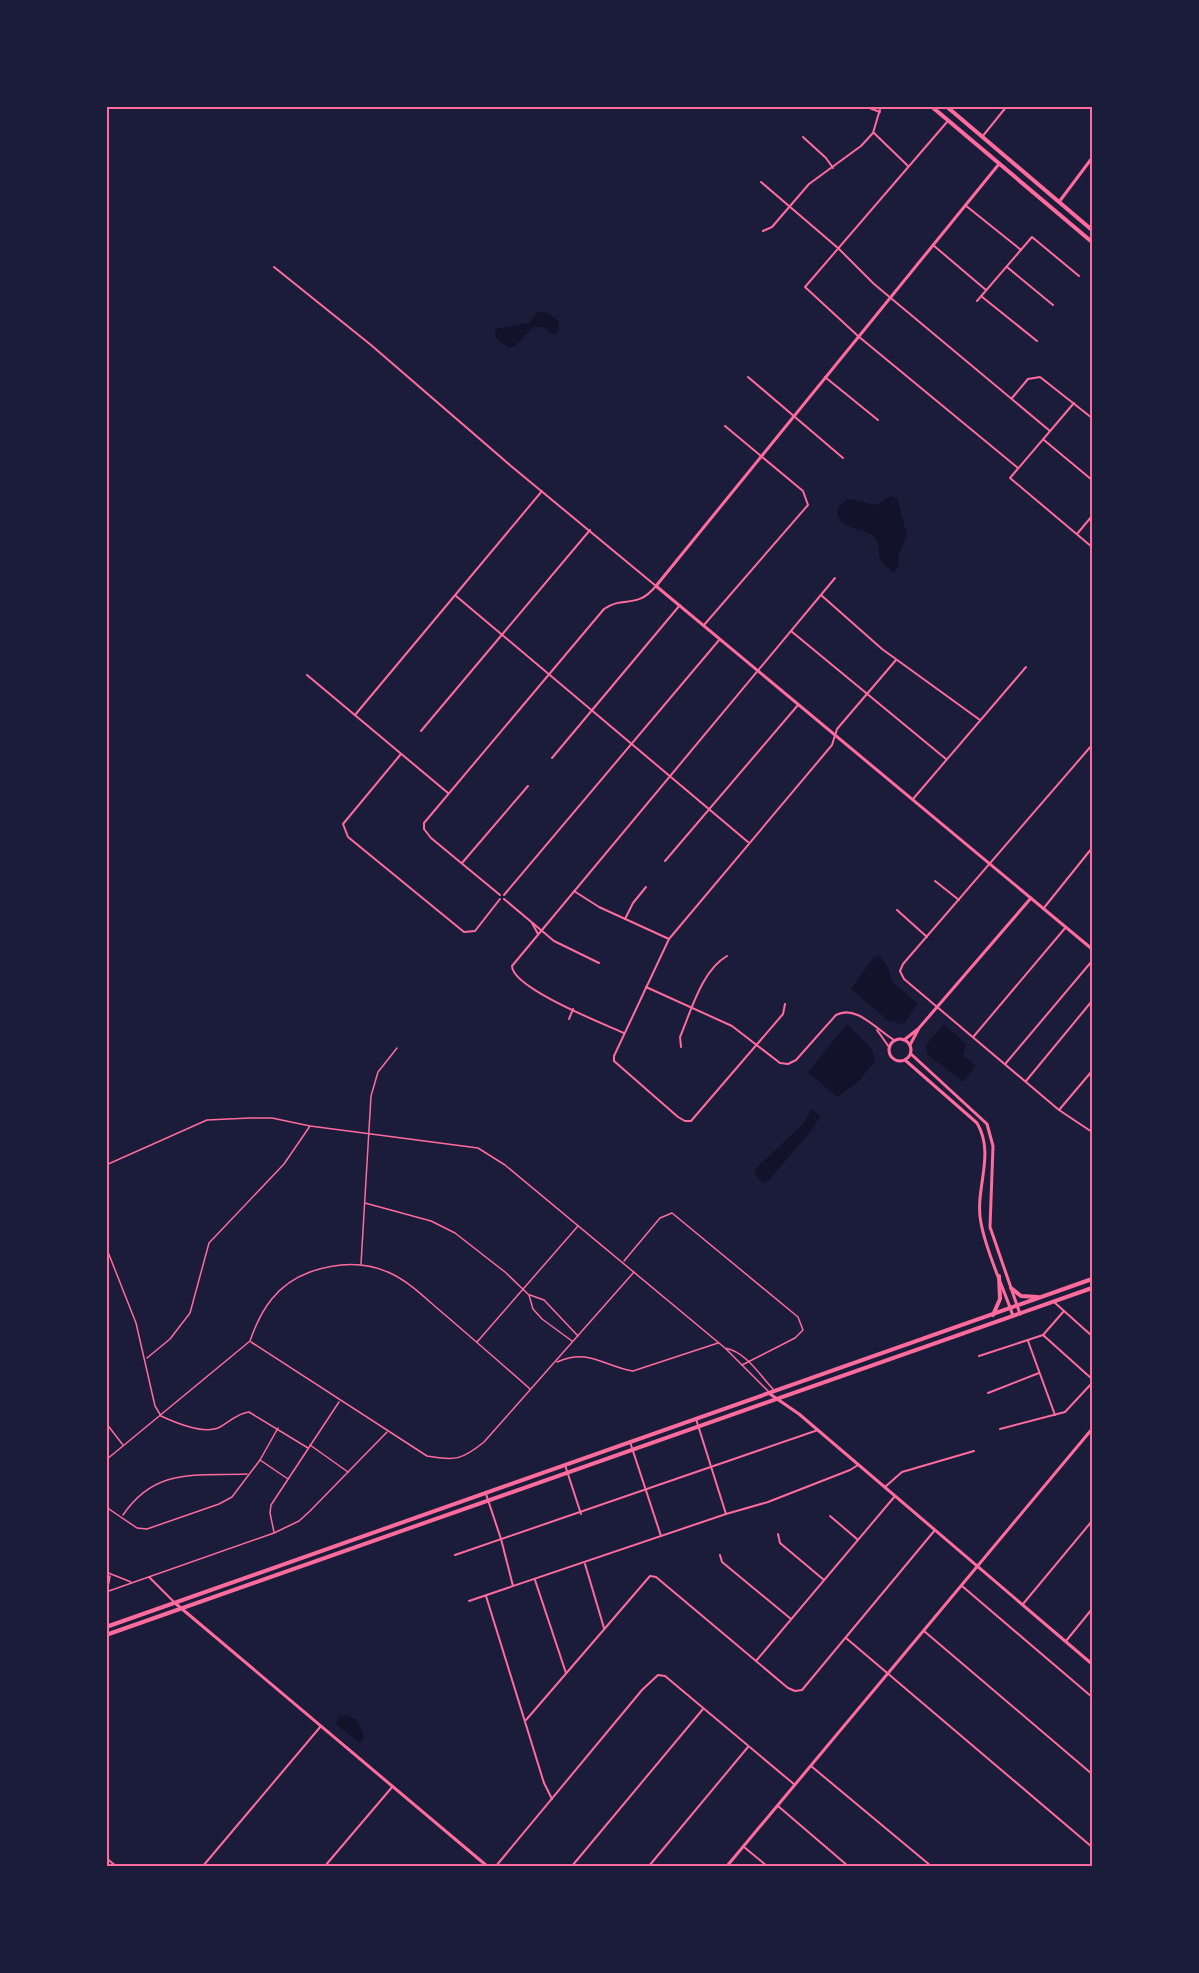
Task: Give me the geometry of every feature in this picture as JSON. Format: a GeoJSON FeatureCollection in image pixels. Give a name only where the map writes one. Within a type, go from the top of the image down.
{"type":"FeatureCollection","features":[{"type":"Feature","properties":{"kind":"main road"},"geometry":{"type":"LineString","coordinates":[[931,106],[1092,242]]}},
{"type":"Feature","properties":{"kind":"main road"},"geometry":{"type":"LineString","coordinates":[[946,106],[1092,231]]}},
{"type":"Feature","properties":{"kind":"main road"},"geometry":{"type":"LineString","coordinates":[[948,121],[952,112]]}},
{"type":"Feature","properties":{"kind":"main road"},"geometry":{"type":"LineString","coordinates":[[976,144],[982,137]]}},
{"type":"Feature","properties":{"kind":"main road"},"geometry":{"type":"LineString","coordinates":[[999,164],[1005,157]]}},
{"type":"Feature","properties":{"kind":"main road"},"geometry":{"type":"LineString","coordinates":[[1056,211],[1059,202]]}},
{"type":"Feature","properties":{"kind":"main road"},"geometry":{"type":"LineString","coordinates":[[993,1315],[1000,1299],[999,1276]]}},
{"type":"Feature","properties":{"kind":"main road"},"geometry":{"type":"LineString","coordinates":[[106,1627],[1092,1279]]}},
{"type":"Feature","properties":{"kind":"main road"},"geometry":{"type":"LineString","coordinates":[[1011,1288],[1021,1296],[1042,1297]]}},
{"type":"Feature","properties":{"kind":"main road"},"geometry":{"type":"LineString","coordinates":[[106,1635],[1092,1288]]}},
{"type":"Feature","properties":{"kind":"main road"},"geometry":{"type":"LineString","coordinates":[[257,1574],[260,1581]]}},
{"type":"Feature","properties":{"kind":"street"},"geometry":{"type":"LineString","coordinates":[[864,106],[880,112]]}},
{"type":"Feature","properties":{"kind":"street"},"geometry":{"type":"LineString","coordinates":[[763,231],[772,227],[809,184],[861,146],[873,133],[881,106]]}},
{"type":"Feature","properties":{"kind":"street"},"geometry":{"type":"LineString","coordinates":[[982,137],[1007,106]]}},
{"type":"Feature","properties":{"kind":"street"},"geometry":{"type":"LineString","coordinates":[[948,121],[805,287],[858,336],[1018,468]]}},
{"type":"Feature","properties":{"kind":"street"},"geometry":{"type":"LineString","coordinates":[[873,133],[908,166]]}},
{"type":"Feature","properties":{"kind":"street"},"geometry":{"type":"LineString","coordinates":[[802,137],[826,158],[833,168]]}},
{"type":"Feature","properties":{"kind":"street"},"geometry":{"type":"LineString","coordinates":[[1059,202],[1092,158]]}},
{"type":"Feature","properties":{"kind":"street"},"geometry":{"type":"LineString","coordinates":[[500,895],[431,838],[424,823],[604,609],[616,603],[642,600],[656,586],[999,164]]}},
{"type":"Feature","properties":{"kind":"street"},"geometry":{"type":"LineString","coordinates":[[761,182],[838,248],[890,297],[1050,431]]}},
{"type":"Feature","properties":{"kind":"street"},"geometry":{"type":"LineString","coordinates":[[965,205],[1021,250]]}},
{"type":"Feature","properties":{"kind":"street"},"geometry":{"type":"LineString","coordinates":[[977,301],[1032,237],[1079,276]]}},
{"type":"Feature","properties":{"kind":"street"},"geometry":{"type":"LineString","coordinates":[[933,245],[986,290]]}},
{"type":"Feature","properties":{"kind":"street"},"geometry":{"type":"LineString","coordinates":[[1006,266],[1053,305]]}},
{"type":"Feature","properties":{"kind":"street"},"geometry":{"type":"LineString","coordinates":[[274,267],[371,345],[912,801],[1092,949]]}},
{"type":"Feature","properties":{"kind":"street"},"geometry":{"type":"LineString","coordinates":[[981,296],[1037,341]]}},
{"type":"Feature","properties":{"kind":"street"},"geometry":{"type":"LineString","coordinates":[[825,376],[878,420]]}},
{"type":"Feature","properties":{"kind":"street"},"geometry":{"type":"LineString","coordinates":[[1012,398],[1028,379],[1040,376],[1092,418]]}},
{"type":"Feature","properties":{"kind":"street"},"geometry":{"type":"LineString","coordinates":[[748,377],[792,417],[843,458]]}},
{"type":"Feature","properties":{"kind":"street"},"geometry":{"type":"LineString","coordinates":[[1074,403],[1010,478],[1092,547]]}},
{"type":"Feature","properties":{"kind":"street"},"geometry":{"type":"LineString","coordinates":[[704,625],[808,505],[807,498],[802,491],[725,426]]}},
{"type":"Feature","properties":{"kind":"street"},"geometry":{"type":"LineString","coordinates":[[1043,439],[1092,480]]}},
{"type":"Feature","properties":{"kind":"street"},"geometry":{"type":"LineString","coordinates":[[356,715],[543,491]]}},
{"type":"Feature","properties":{"kind":"street"},"geometry":{"type":"LineString","coordinates":[[1077,534],[1092,516]]}},
{"type":"Feature","properties":{"kind":"street"},"geometry":{"type":"LineString","coordinates":[[421,731],[590,530]]}},
{"type":"Feature","properties":{"kind":"street"},"geometry":{"type":"LineString","coordinates":[[624,1033],[537,991],[519,979],[512,970],[542,929],[835,578]]}},
{"type":"Feature","properties":{"kind":"street"},"geometry":{"type":"LineString","coordinates":[[821,595],[897,660],[980,720]]}},
{"type":"Feature","properties":{"kind":"street"},"geometry":{"type":"LineString","coordinates":[[456,596],[748,842]]}},
{"type":"Feature","properties":{"kind":"street"},"geometry":{"type":"LineString","coordinates":[[552,758],[680,605]]}},
{"type":"Feature","properties":{"kind":"street"},"geometry":{"type":"LineString","coordinates":[[791,631],[946,759]]}},
{"type":"Feature","properties":{"kind":"street"},"geometry":{"type":"LineString","coordinates":[[401,754],[343,824],[348,837],[464,932],[475,931],[720,639]]}},
{"type":"Feature","properties":{"kind":"street"},"geometry":{"type":"LineString","coordinates":[[785,1004],[783,1014],[691,1121],[678,1117],[614,1061],[624,1033],[669,939],[836,737],[837,729],[897,660]]}},
{"type":"Feature","properties":{"kind":"street"},"geometry":{"type":"LineString","coordinates":[[912,801],[1026,667]]}},
{"type":"Feature","properties":{"kind":"street"},"geometry":{"type":"LineString","coordinates":[[307,675],[448,793]]}},
{"type":"Feature","properties":{"kind":"street"},"geometry":{"type":"LineString","coordinates":[[665,861],[798,705]]}},
{"type":"Feature","properties":{"kind":"street"},"geometry":{"type":"LineString","coordinates":[[1092,745],[900,971],[904,979],[1059,1110],[1092,1132]]}},
{"type":"Feature","properties":{"kind":"street"},"geometry":{"type":"LineString","coordinates":[[462,863],[528,786]]}},
{"type":"Feature","properties":{"kind":"street"},"geometry":{"type":"LineString","coordinates":[[1043,909],[1092,848]]}},
{"type":"Feature","properties":{"kind":"street"},"geometry":{"type":"LineString","coordinates":[[935,880],[959,900]]}},
{"type":"Feature","properties":{"kind":"street"},"geometry":{"type":"LineString","coordinates":[[625,919],[633,903],[646,887]]}},
{"type":"Feature","properties":{"kind":"street"},"geometry":{"type":"LineString","coordinates":[[574,891],[587,901],[669,939]]}},
{"type":"Feature","properties":{"kind":"street"},"geometry":{"type":"LineString","coordinates":[[503,898],[562,946],[599,963]]}},
{"type":"Feature","properties":{"kind":"street"},"geometry":{"type":"LineString","coordinates":[[646,987],[732,1026],[780,1064],[788,1064],[804,1052],[836,1015],[842,1012],[855,1013],[894,1041],[904,1040],[919,1028],[1031,898]]}},
{"type":"Feature","properties":{"kind":"street"},"geometry":{"type":"LineString","coordinates":[[897,910],[927,937]]}},
{"type":"Feature","properties":{"kind":"street"},"geometry":{"type":"LineString","coordinates":[[532,923],[538,934]]}},
{"type":"Feature","properties":{"kind":"street"},"geometry":{"type":"LineString","coordinates":[[974,1036],[1066,927]]}},
{"type":"Feature","properties":{"kind":"street"},"geometry":{"type":"LineString","coordinates":[[681,1047],[680,1037],[710,972],[717,962],[727,956]]}},
{"type":"Feature","properties":{"kind":"street"},"geometry":{"type":"LineString","coordinates":[[1006,1063],[1092,961]]}},
{"type":"Feature","properties":{"kind":"street"},"geometry":{"type":"LineString","coordinates":[[1026,1081],[1092,1001]]}},
{"type":"Feature","properties":{"kind":"street"},"geometry":{"type":"LineString","coordinates":[[569,1019],[573,1010]]}},
{"type":"Feature","properties":{"kind":"street"},"geometry":{"type":"LineString","coordinates":[[875,1028],[889,1047],[893,1059],[905,1060],[977,1123],[984,1134],[986,1145],[981,1224],[1013,1316]]}},
{"type":"Feature","properties":{"kind":"street"},"geometry":{"type":"LineString","coordinates":[[905,1060],[910,1054],[910,1045],[919,1028]]}},
{"type":"Feature","properties":{"kind":"street"},"geometry":{"type":"LineString","coordinates":[[904,1040],[910,1045]]}},
{"type":"Feature","properties":{"kind":"street"},"geometry":{"type":"LineString","coordinates":[[889,1047],[894,1041]]}},
{"type":"Feature","properties":{"kind":"street"},"geometry":{"type":"LineString","coordinates":[[910,1054],[925,1070],[974,1108],[987,1124],[993,1146],[990,1227],[1020,1314]]}},
{"type":"Feature","properties":{"kind":"street"},"geometry":{"type":"LineString","coordinates":[[1059,1110],[1092,1071]]}},
{"type":"Feature","properties":{"kind":"street"},"geometry":{"type":"LineString","coordinates":[[983,1183],[990,1184]]}},
{"type":"Feature","properties":{"kind":"street"},"geometry":{"type":"LineString","coordinates":[[1054,1302],[1092,1336]]}},
{"type":"Feature","properties":{"kind":"street"},"geometry":{"type":"LineString","coordinates":[[979,1356],[1043,1335],[1064,1311]]}},
{"type":"Feature","properties":{"kind":"street"},"geometry":{"type":"LineString","coordinates":[[1000,1429],[1065,1412],[1092,1381],[1043,1335]]}},
{"type":"Feature","properties":{"kind":"street"},"geometry":{"type":"LineString","coordinates":[[1028,1340],[1055,1415]]}},
{"type":"Feature","properties":{"kind":"street"},"geometry":{"type":"LineString","coordinates":[[988,1393],[1039,1373]]}},
{"type":"Feature","properties":{"kind":"street"},"geometry":{"type":"LineString","coordinates":[[775,1392],[779,1398]]}},
{"type":"Feature","properties":{"kind":"street"},"geometry":{"type":"LineString","coordinates":[[770,1394],[779,1398],[818,1430],[1092,1664]]}},
{"type":"Feature","properties":{"kind":"street"},"geometry":{"type":"LineString","coordinates":[[696,1419],[726,1514]]}},
{"type":"Feature","properties":{"kind":"street"},"geometry":{"type":"LineString","coordinates":[[727,1866],[1092,1429]]}},
{"type":"Feature","properties":{"kind":"street"},"geometry":{"type":"LineString","coordinates":[[455,1556],[818,1430]]}},
{"type":"Feature","properties":{"kind":"street"},"geometry":{"type":"LineString","coordinates":[[630,1442],[661,1536]]}},
{"type":"Feature","properties":{"kind":"street"},"geometry":{"type":"LineString","coordinates":[[885,1487],[902,1472],[974,1451]]}},
{"type":"Feature","properties":{"kind":"street"},"geometry":{"type":"LineString","coordinates":[[470,1601],[726,1514],[768,1502],[858,1465]]}},
{"type":"Feature","properties":{"kind":"street"},"geometry":{"type":"LineString","coordinates":[[565,1466],[581,1514]]}},
{"type":"Feature","properties":{"kind":"street"},"geometry":{"type":"LineString","coordinates":[[485,1493],[501,1539],[513,1586]]}},
{"type":"Feature","properties":{"kind":"street"},"geometry":{"type":"LineString","coordinates":[[756,1661],[895,1496]]}},
{"type":"Feature","properties":{"kind":"street"},"geometry":{"type":"LineString","coordinates":[[830,1516],[857,1539]]}},
{"type":"Feature","properties":{"kind":"street"},"geometry":{"type":"LineString","coordinates":[[1022,1604],[1092,1521]]}},
{"type":"Feature","properties":{"kind":"street"},"geometry":{"type":"LineString","coordinates":[[526,1720],[650,1576],[656,1577],[788,1688],[797,1690],[807,1685],[935,1530]]}},
{"type":"Feature","properties":{"kind":"street"},"geometry":{"type":"LineString","coordinates":[[778,1534],[780,1543],[824,1580]]}},
{"type":"Feature","properties":{"kind":"street"},"geometry":{"type":"LineString","coordinates":[[720,1555],[722,1562],[791,1620]]}},
{"type":"Feature","properties":{"kind":"street"},"geometry":{"type":"LineString","coordinates":[[585,1563],[604,1628]]}},
{"type":"Feature","properties":{"kind":"street"},"geometry":{"type":"LineString","coordinates":[[149,1577],[183,1609],[487,1866]]}},
{"type":"Feature","properties":{"kind":"street"},"geometry":{"type":"LineString","coordinates":[[535,1580],[566,1673]]}},
{"type":"Feature","properties":{"kind":"street"},"geometry":{"type":"LineString","coordinates":[[962,1586],[1092,1697]]}},
{"type":"Feature","properties":{"kind":"street"},"geometry":{"type":"LineString","coordinates":[[486,1596],[544,1783],[552,1799]]}},
{"type":"Feature","properties":{"kind":"street"},"geometry":{"type":"LineString","coordinates":[[1066,1641],[1092,1609]]}},
{"type":"Feature","properties":{"kind":"street"},"geometry":{"type":"LineString","coordinates":[[924,1631],[1092,1774]]}},
{"type":"Feature","properties":{"kind":"street"},"geometry":{"type":"LineString","coordinates":[[846,1638],[1092,1846]]}},
{"type":"Feature","properties":{"kind":"street"},"geometry":{"type":"LineString","coordinates":[[496,1866],[657,1676],[664,1676],[795,1785]]}},
{"type":"Feature","properties":{"kind":"street"},"geometry":{"type":"LineString","coordinates":[[572,1866],[703,1709]]}},
{"type":"Feature","properties":{"kind":"street"},"geometry":{"type":"LineString","coordinates":[[203,1866],[321,1726]]}},
{"type":"Feature","properties":{"kind":"street"},"geometry":{"type":"LineString","coordinates":[[649,1866],[748,1747]]}},
{"type":"Feature","properties":{"kind":"street"},"geometry":{"type":"LineString","coordinates":[[811,1766],[931,1866]]}},
{"type":"Feature","properties":{"kind":"street"},"geometry":{"type":"LineString","coordinates":[[325,1866],[393,1786]]}},
{"type":"Feature","properties":{"kind":"street"},"geometry":{"type":"LineString","coordinates":[[778,1806],[848,1866]]}},
{"type":"Feature","properties":{"kind":"street"},"geometry":{"type":"LineString","coordinates":[[744,1846],[767,1866]]}},
{"type":"Feature","properties":{"kind":"street"},"geometry":{"type":"LineString","coordinates":[[106,1858],[116,1866]]}},
{"type":"Feature","properties":{"kind":"lane"},"geometry":{"type":"LineString","coordinates":[[500,895],[503,898]]}},
{"type":"Feature","properties":{"kind":"lane"},"geometry":{"type":"LineString","coordinates":[[361,1264],[368,1134],[374,1082],[378,1072],[397,1048]]}},
{"type":"Feature","properties":{"kind":"lane"},"geometry":{"type":"LineString","coordinates":[[106,1165],[207,1120],[272,1118],[310,1126],[478,1148],[493,1156],[719,1342],[770,1394]]}},
{"type":"Feature","properties":{"kind":"lane"},"geometry":{"type":"LineString","coordinates":[[146,1359],[170,1339],[190,1313],[209,1243],[284,1164],[310,1126]]}},
{"type":"Feature","properties":{"kind":"lane"},"geometry":{"type":"LineString","coordinates":[[365,1203],[432,1221],[455,1233],[486,1256],[529,1295],[544,1300],[578,1336]]}},
{"type":"Feature","properties":{"kind":"lane"},"geometry":{"type":"LineString","coordinates":[[624,1262],[660,1218],[665,1214],[678,1216],[798,1317],[803,1330],[795,1338],[742,1365]]}},
{"type":"Feature","properties":{"kind":"lane"},"geometry":{"type":"LineString","coordinates":[[477,1342],[578,1226]]}},
{"type":"Feature","properties":{"kind":"lane"},"geometry":{"type":"LineString","coordinates":[[106,1247],[126,1292],[146,1359],[155,1406],[161,1416],[207,1430],[222,1426],[237,1414],[249,1412],[308,1448]]}},
{"type":"Feature","properties":{"kind":"lane"},"geometry":{"type":"LineString","coordinates":[[106,1460],[250,1341],[267,1303],[278,1290],[291,1281],[327,1266],[361,1264],[390,1273],[407,1284],[477,1342],[530,1389]]}},
{"type":"Feature","properties":{"kind":"lane"},"geometry":{"type":"LineString","coordinates":[[250,1341],[427,1456],[449,1460],[462,1458],[484,1442],[634,1271]]}},
{"type":"Feature","properties":{"kind":"lane"},"geometry":{"type":"LineString","coordinates":[[529,1295],[538,1314],[572,1342]]}},
{"type":"Feature","properties":{"kind":"lane"},"geometry":{"type":"LineString","coordinates":[[554,1363],[568,1357],[592,1356],[633,1371],[719,1342]]}},
{"type":"Feature","properties":{"kind":"lane"},"geometry":{"type":"LineString","coordinates":[[726,1348],[734,1350],[749,1361],[775,1392]]}},
{"type":"Feature","properties":{"kind":"lane"},"geometry":{"type":"LineString","coordinates":[[274,1533],[270,1514],[272,1505],[340,1400]]}},
{"type":"Feature","properties":{"kind":"lane"},"geometry":{"type":"LineString","coordinates":[[106,1423],[124,1446]]}},
{"type":"Feature","properties":{"kind":"lane"},"geometry":{"type":"LineString","coordinates":[[106,1507],[137,1528],[147,1529],[219,1504],[232,1497],[260,1460],[278,1428]]}},
{"type":"Feature","properties":{"kind":"lane"},"geometry":{"type":"LineString","coordinates":[[107,1592],[274,1533],[299,1521],[388,1431]]}},
{"type":"Feature","properties":{"kind":"lane"},"geometry":{"type":"LineString","coordinates":[[310,1445],[348,1472]]}},
{"type":"Feature","properties":{"kind":"lane"},"geometry":{"type":"LineString","coordinates":[[260,1460],[288,1480]]}},
{"type":"Feature","properties":{"kind":"lane"},"geometry":{"type":"LineString","coordinates":[[122,1516],[133,1500],[159,1481],[182,1475],[249,1474]]}},
{"type":"Feature","properties":{"kind":"lane"},"geometry":{"type":"LineString","coordinates":[[106,1572],[132,1582]]}},
{"type":"Feature","properties":{"kind":"lane"},"geometry":{"type":"LineString","coordinates":[[107,1592],[110,1575]]}},
{"type":"Feature","properties":{"kind":"shaded area"},"geometry":{"type":"Polygon","coordinates":[[[539,311],[548,313],[559,322],[558,333],[552,334],[543,327],[533,327],[515,346],[509,348],[496,338],[495,329],[529,323],[539,311]]]}},
{"type":"Feature","properties":{"kind":"shaded area"},"geometry":{"type":"Polygon","coordinates":[[[891,496],[897,498],[907,535],[899,554],[898,568],[893,573],[879,558],[875,538],[869,533],[847,526],[837,513],[838,507],[848,499],[876,505],[891,496]]]}},
{"type":"Feature","properties":{"kind":"shaded area"},"geometry":{"type":"Polygon","coordinates":[[[880,956],[888,967],[892,982],[918,1004],[903,1024],[889,1021],[851,989],[874,957],[880,956]]]}},
{"type":"Feature","properties":{"kind":"shaded area"},"geometry":{"type":"Polygon","coordinates":[[[847,1024],[872,1049],[875,1061],[857,1083],[837,1097],[808,1072],[847,1024]]]}},
{"type":"Feature","properties":{"kind":"shaded area"},"geometry":{"type":"Polygon","coordinates":[[[944,1024],[966,1044],[963,1055],[976,1066],[963,1082],[927,1054],[926,1045],[944,1024]]]}},
{"type":"Feature","properties":{"kind":"shaded area"},"geometry":{"type":"Polygon","coordinates":[[[812,1109],[820,1116],[810,1132],[768,1181],[763,1183],[754,1174],[756,1168],[803,1124],[812,1109]]]}},
{"type":"Feature","properties":{"kind":"shaded area"},"geometry":{"type":"Polygon","coordinates":[[[347,1715],[357,1720],[364,1736],[360,1743],[336,1724],[339,1717],[347,1715]]]}}]}
